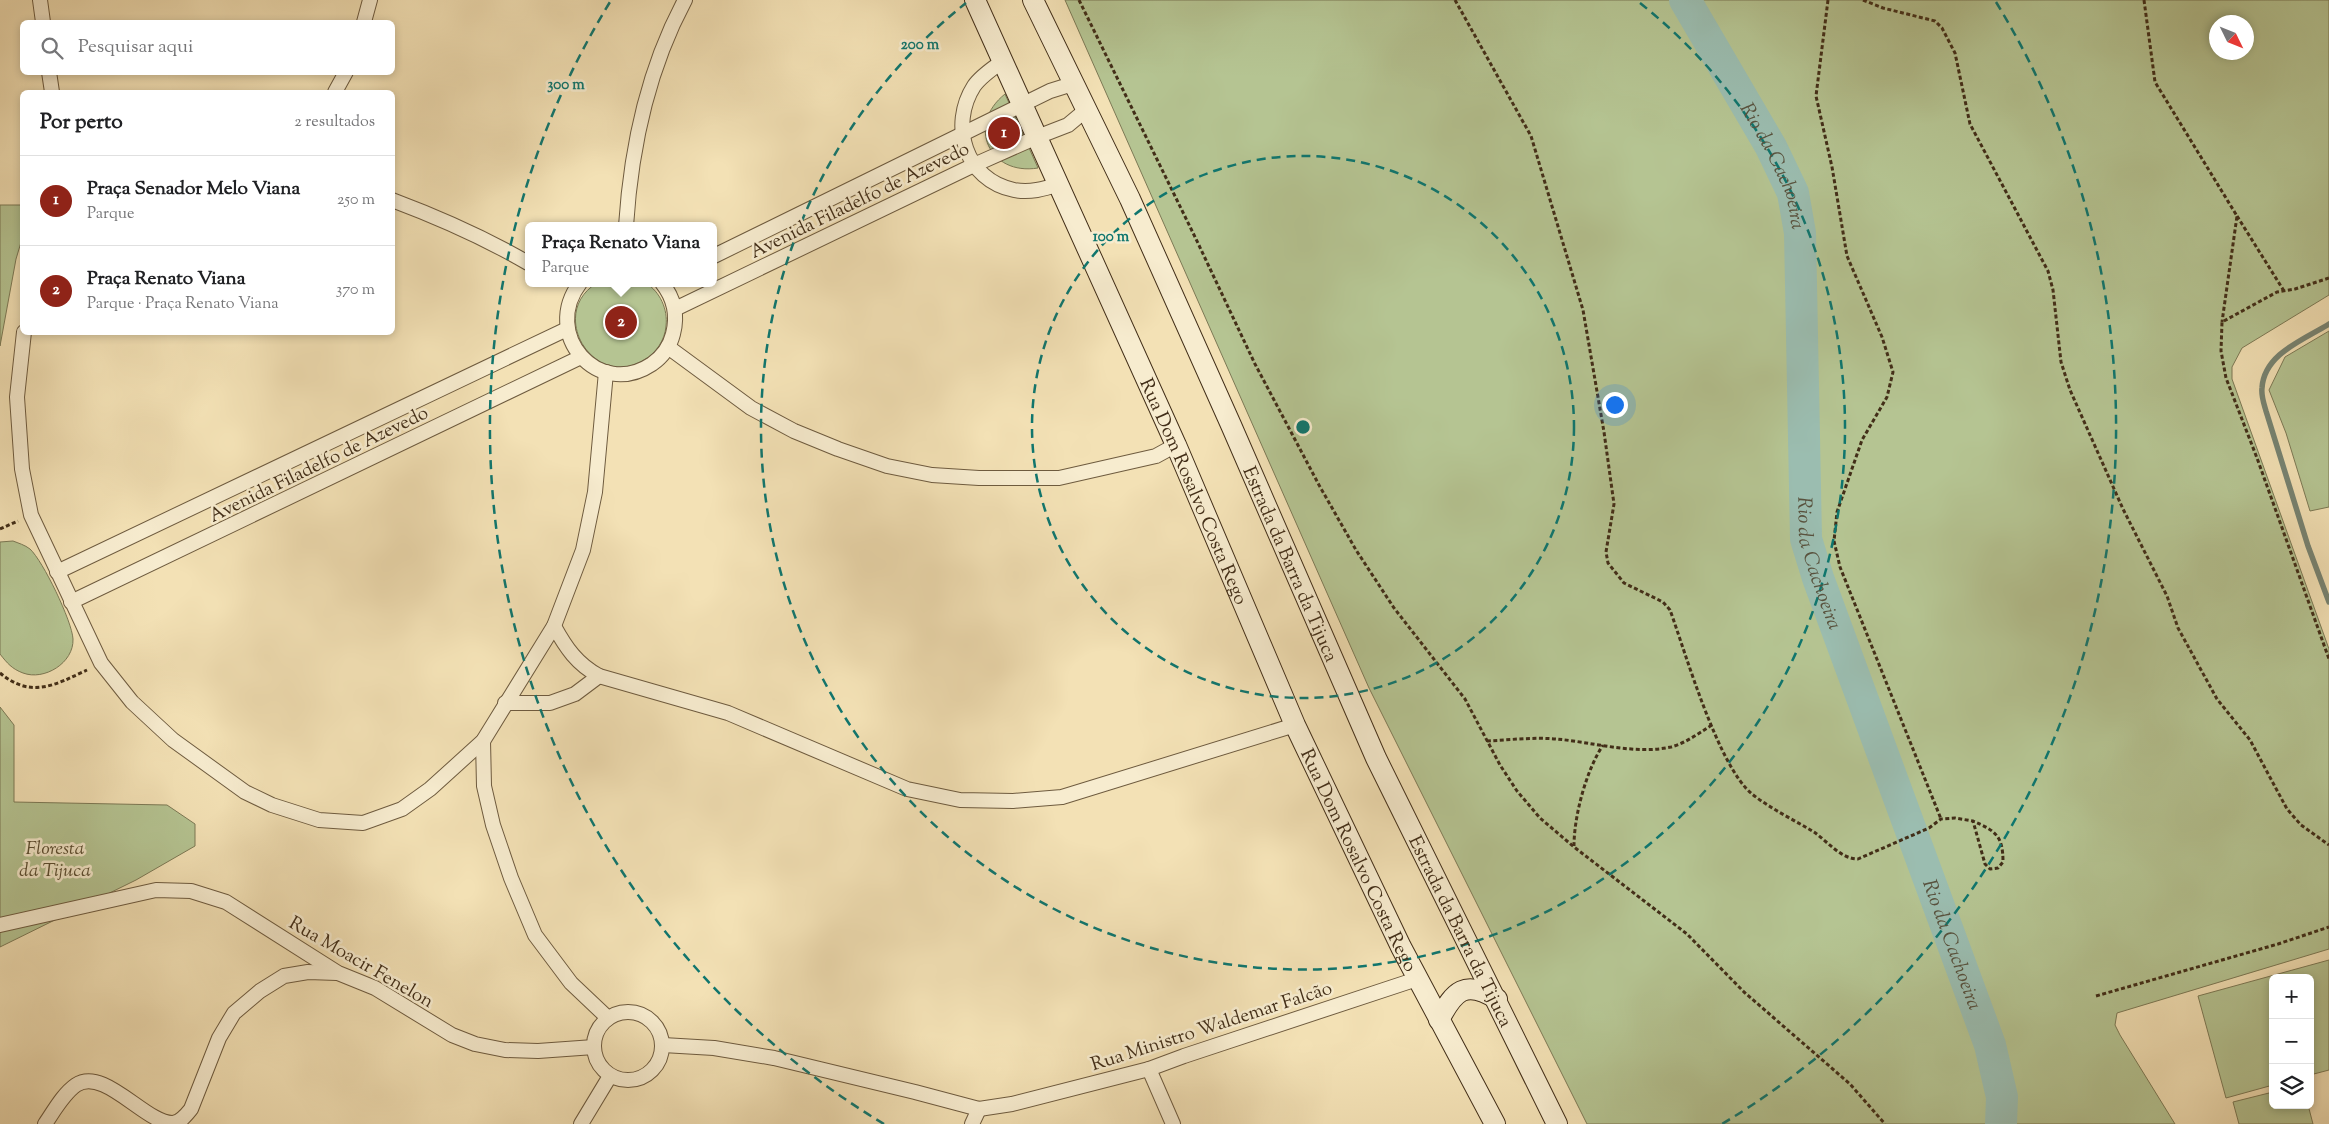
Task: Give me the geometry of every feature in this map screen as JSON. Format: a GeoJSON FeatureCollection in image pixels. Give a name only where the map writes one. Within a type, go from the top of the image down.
{"type":"FeatureCollection","features":[{"type":"Feature","properties":{"kind":"main road","name":"Rua Dom Rosalvo Costa Rego"},"geometry":{"type":"LineString","coordinates":[[976,0],[1176,445],[1295,725],[1417,978]]}},
{"type":"Feature","properties":{"kind":"main road","name":"Estrada da Barra da Tijuca"},"geometry":{"type":"LineString","coordinates":[[1033,0],[1130,199],[1232,424],[1376,758],[1558,1124]]}},
{"type":"Feature","properties":{"kind":"main road"},"geometry":{"type":"LineString","coordinates":[[1417,978],[1495,1124]]}},
{"type":"Feature","properties":{"kind":"main road"},"geometry":{"type":"LineString","coordinates":[[1439,1020],[1448,1002],[1462,990],[1480,990],[1497,999]]}},
{"type":"Feature","properties":{"kind":"street"},"geometry":{"type":"LineString","coordinates":[[40,0],[43,20]]}},
{"type":"Feature","properties":{"kind":"street"},"geometry":{"type":"LineString","coordinates":[[365,20],[370,0]]}},
{"type":"Feature","properties":{"kind":"street"},"geometry":{"type":"LineString","coordinates":[[626,222],[629,185],[641,118],[659,54],[685,0]]}},
{"type":"Feature","properties":{"kind":"street"},"geometry":{"type":"LineString","coordinates":[[1003,61],[982,78],[971,92],[962,117],[962,135],[974,165],[985,176],[1013,190],[1029,191],[1059,184]]}},
{"type":"Feature","properties":{"kind":"street"},"geometry":{"type":"LineString","coordinates":[[50,75],[52,90]]}},
{"type":"Feature","properties":{"kind":"street"},"geometry":{"type":"LineString","coordinates":[[336,90],[344,75]]}},
{"type":"Feature","properties":{"kind":"street","name":"Avenida Filadelfo de Azevedo"},"geometry":{"type":"LineString","coordinates":[[717,255],[1023,105],[1062,87],[1075,87]]}},
{"type":"Feature","properties":{"kind":"street","name":"Avenida Filadelfo de Azevedo"},"geometry":{"type":"LineString","coordinates":[[675,309],[974,165],[1068,125],[1086,110]]}},
{"type":"Feature","properties":{"kind":"street"},"geometry":{"type":"LineString","coordinates":[[395,201],[438,217],[525,261]]}},
{"type":"Feature","properties":{"kind":"street"},"geometry":{"type":"LineString","coordinates":[[573,287],[567,309],[567,329],[570,339],[581,357],[588,364],[606,372],[626,374],[646,368],[662,356],[668,348],[674,329],[675,309],[665,287]]}},
{"type":"Feature","properties":{"kind":"street","name":"Avenida Filadelfo de Azevedo"},"geometry":{"type":"LineString","coordinates":[[57,572],[567,329]]}},
{"type":"Feature","properties":{"kind":"street"},"geometry":{"type":"LineString","coordinates":[[24,335],[17,397],[22,468],[31,515],[101,663],[132,702],[173,740],[245,792],[266,802],[319,820],[363,823],[402,809],[430,789],[483,741],[554,626],[583,550],[595,492],[606,372]]}},
{"type":"Feature","properties":{"kind":"street"},"geometry":{"type":"LineString","coordinates":[[668,348],[752,408],[794,431],[887,466],[932,475],[979,478],[1059,478],[1156,456],[1176,445]]}},
{"type":"Feature","properties":{"kind":"street","name":"Avenida Filadelfo de Azevedo"},"geometry":{"type":"LineString","coordinates":[[71,602],[581,357]]}},
{"type":"Feature","properties":{"kind":"street"},"geometry":{"type":"LineString","coordinates":[[554,626],[568,650],[584,668],[599,676],[728,712],[907,789],[960,800],[1013,802],[1062,797],[1295,725]]}},
{"type":"Feature","properties":{"kind":"street"},"geometry":{"type":"LineString","coordinates":[[505,703],[550,703],[575,694],[599,676]]}},
{"type":"Feature","properties":{"kind":"street"},"geometry":{"type":"LineString","coordinates":[[483,741],[484,786],[493,825],[510,878],[535,935],[571,983],[608,1018]]}},
{"type":"Feature","properties":{"kind":"street","name":"Rua Moacir Fenelon"},"geometry":{"type":"LineString","coordinates":[[0,925],[156,890],[191,890],[226,902],[338,973],[375,988],[452,1035],[475,1044],[505,1050],[538,1051],[594,1047]]}},
{"type":"Feature","properties":{"kind":"street"},"geometry":{"type":"LineString","coordinates":[[45,1124],[67,1094],[78,1084],[89,1082],[109,1088],[162,1120],[174,1123],[184,1117],[191,1108],[219,1038],[234,1013],[260,991],[284,976],[308,972],[338,973]]}},
{"type":"Feature","properties":{"kind":"street","name":"Rua Ministro Waldemar Falcão"},"geometry":{"type":"LineString","coordinates":[[663,1045],[714,1048],[774,1058],[979,1109],[1012,1104],[1149,1069],[1417,978]]}},
{"type":"Feature","properties":{"kind":"street"},"geometry":{"type":"LineString","coordinates":[[618,1013],[639,1013],[649,1018],[656,1025],[663,1045],[662,1056],[657,1065],[641,1078],[625,1080],[610,1076],[598,1063],[594,1047],[600,1026],[608,1018],[618,1013]]}},
{"type":"Feature","properties":{"kind":"street"},"geometry":{"type":"LineString","coordinates":[[1149,1069],[1173,1124]]}},
{"type":"Feature","properties":{"kind":"street"},"geometry":{"type":"LineString","coordinates":[[581,1124],[610,1076]]}},
{"type":"Feature","properties":{"kind":"street"},"geometry":{"type":"LineString","coordinates":[[972,1124],[979,1109]]}},
{"type":"Feature","properties":{"kind":"path"},"geometry":{"type":"LineString","coordinates":[[1079,0],[1255,364],[1319,485],[1356,550],[1394,608],[1465,699],[1487,741],[1517,791],[1540,818],[1574,847],[1687,934],[1744,992],[1850,1084],[1885,1124]]}},
{"type":"Feature","properties":{"kind":"path"},"geometry":{"type":"LineString","coordinates":[[1455,0],[1532,136],[1583,310],[1614,504],[1606,552],[1608,563],[1624,583],[1663,602],[1670,610],[1712,726],[1733,770],[1751,793],[1828,842],[1841,855],[1849,859],[1858,859],[1929,828],[1941,819],[1955,818],[1973,822],[1992,830],[1999,838],[2003,848],[2003,862],[1998,868],[1990,869],[1985,864],[1973,822]]}},
{"type":"Feature","properties":{"kind":"path"},"geometry":{"type":"LineString","coordinates":[[1828,0],[1816,96],[1832,167],[1847,256],[1882,337],[1893,372],[1887,397],[1859,449],[1838,512],[1834,541],[1840,567],[1941,819]]}},
{"type":"Feature","properties":{"kind":"path"},"geometry":{"type":"LineString","coordinates":[[1864,0],[1884,8],[1935,21],[1948,37],[1955,53],[1970,124],[2048,271],[2053,290],[2061,362],[2070,390],[2123,509],[2167,596],[2178,628],[2217,699],[2250,740],[2287,809],[2301,825],[2329,845]]}},
{"type":"Feature","properties":{"kind":"path"},"geometry":{"type":"LineString","coordinates":[[2144,0],[2155,82],[2284,291]]}},
{"type":"Feature","properties":{"kind":"path"},"geometry":{"type":"LineString","coordinates":[[2237,216],[2222,322],[2221,351],[2226,378],[2329,659]]}},
{"type":"Feature","properties":{"kind":"path"},"geometry":{"type":"LineString","coordinates":[[2222,322],[2276,292],[2295,290],[2329,278]]}},
{"type":"Feature","properties":{"kind":"path"},"geometry":{"type":"LineString","coordinates":[[0,673],[12,683],[40,688],[57,684],[101,663]]}},
{"type":"Feature","properties":{"kind":"path"},"geometry":{"type":"LineString","coordinates":[[1487,741],[1555,738],[1603,746],[1648,748],[1671,746],[1690,739],[1712,726]]}},
{"type":"Feature","properties":{"kind":"path"},"geometry":{"type":"LineString","coordinates":[[1574,847],[1574,825],[1595,758],[1603,746]]}},
{"type":"Feature","properties":{"kind":"path"},"geometry":{"type":"LineString","coordinates":[[2096,996],[2278,944],[2329,927]]}},
{"type":"Feature","properties":{"kind":"green space"},"geometry":{"type":"Polygon","coordinates":[[[1065,0],[2329,0],[2329,295],[2242,348],[2232,367],[2232,379],[2329,649],[2329,949],[2117,1013],[2115,1025],[2120,1035],[2175,1124],[1587,1124],[1369,688],[1065,0]]]}},
{"type":"Feature","properties":{"kind":"green space"},"geometry":{"type":"Polygon","coordinates":[[[1005,94],[1038,168],[1021,168],[1007,164],[996,156],[988,146],[985,133],[987,120],[993,106],[1005,94]]]}},
{"type":"Feature","properties":{"kind":"green space"},"geometry":{"type":"Polygon","coordinates":[[[0,205],[20,205],[20,246],[0,346],[0,205]]]}},
{"type":"Feature","properties":{"kind":"green space"},"geometry":{"type":"Polygon","coordinates":[[[593,287],[651,287],[662,301],[666,313],[664,336],[659,346],[644,360],[625,367],[608,365],[594,357],[583,344],[576,329],[576,312],[583,296],[593,287]]]}},
{"type":"Feature","properties":{"kind":"green space"},"geometry":{"type":"Polygon","coordinates":[[[2329,331],[2329,507],[2310,511],[2286,433],[2269,390],[2285,357],[2329,331]]]}},
{"type":"Feature","properties":{"kind":"green space"},"geometry":{"type":"Polygon","coordinates":[[[13,541],[30,549],[36,556],[56,592],[68,619],[73,639],[69,656],[56,668],[40,674],[31,675],[19,671],[10,665],[0,654],[0,542],[13,541]]]}},
{"type":"Feature","properties":{"kind":"green space","name":"Floresta da Tijuca"},"geometry":{"type":"Polygon","coordinates":[[[0,707],[14,725],[14,802],[167,805],[195,824],[195,846],[136,880],[0,947],[0,707]]]}},
{"type":"Feature","properties":{"kind":"green space"},"geometry":{"type":"Polygon","coordinates":[[[2329,960],[2329,1070],[2314,1074],[2314,974],[2278,974],[2329,960]]]}},
{"type":"Feature","properties":{"kind":"green space"},"geometry":{"type":"Polygon","coordinates":[[[2269,976],[2269,1086],[2226,1098],[2198,996],[2269,976]]]}},
{"type":"Feature","properties":{"kind":"green space"},"geometry":{"type":"Polygon","coordinates":[[[2269,1093],[2269,1109],[2309,1109],[2313,1124],[2239,1124],[2233,1102],[2269,1093]]]}},
{"type":"Feature","properties":{"kind":"waterway","name":"Rio da Cachoeira"},"geometry":{"type":"LineString","coordinates":[[1685,0],[1771,147],[1793,193],[1800,233],[1806,539],[1818,578],[1990,1045],[2002,1097],[2001,1124]]}},
{"type":"Feature","properties":{"kind":"waterway"},"geometry":{"type":"LineString","coordinates":[[2329,324],[2297,342],[2277,357],[2264,376],[2262,391],[2266,411],[2308,546],[2329,602]]}},
{"type":"Feature","properties":{"kind":"place","name":"Praça Senador Melo Viana"},"geometry":{"type":"Point","coordinates":[1004,133]}},
{"type":"Feature","properties":{"kind":"place","name":"Praça Renato Viana"},"geometry":{"type":"Point","coordinates":[621,322]}}]}
